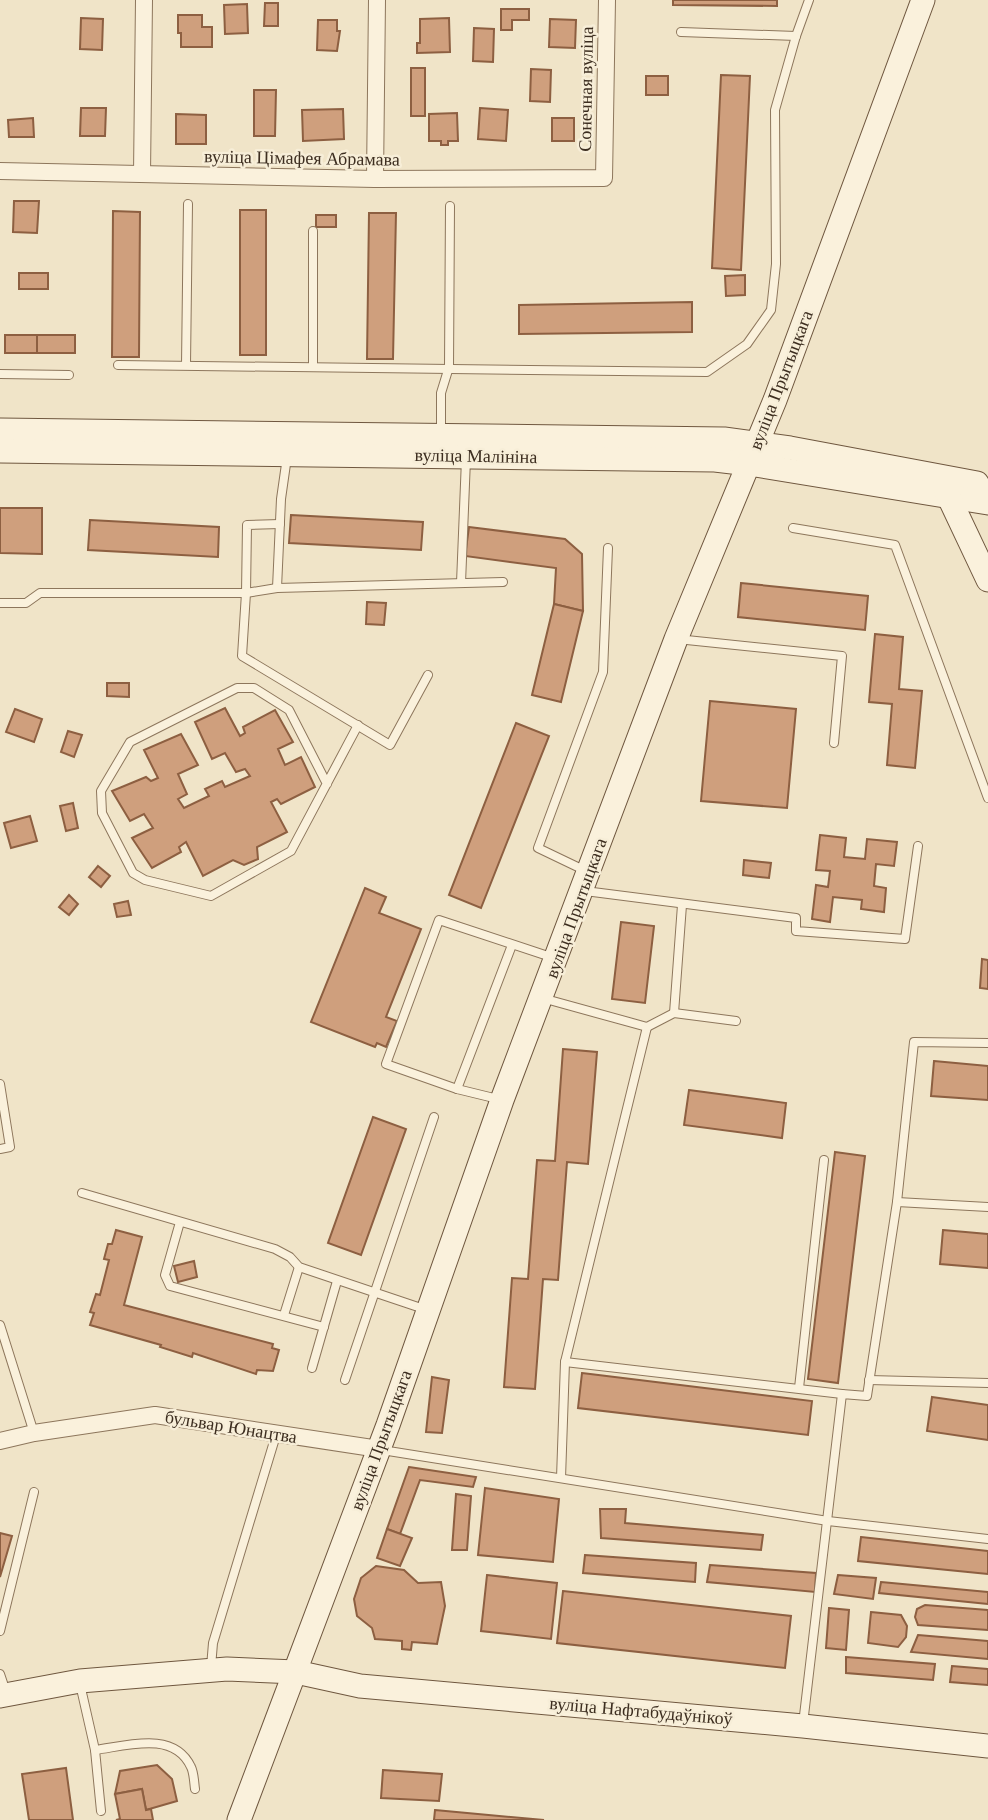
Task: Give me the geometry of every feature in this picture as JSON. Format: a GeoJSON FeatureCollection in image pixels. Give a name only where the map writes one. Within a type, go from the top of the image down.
{"type":"FeatureCollection","features":[{"type":"Feature","properties":{"kind":"main road","name":"вуліца Прытыцкага"},"geometry":{"type":"LineString","coordinates":[[240,1820],[379,1449],[502,1100],[676,639],[753,454],[923,0]]}},
{"type":"Feature","properties":{"kind":"main road","name":"вуліца Малініна"},"geometry":{"type":"LineString","coordinates":[[0,430],[442,435],[466,446]]}},
{"type":"Feature","properties":{"kind":"main road","name":"вуліца Малініна"},"geometry":{"type":"LineString","coordinates":[[0,451],[287,454],[466,446],[715,460],[753,454],[940,476],[985,494]]}},
{"type":"Feature","properties":{"kind":"main road","name":"вуліца Малініна"},"geometry":{"type":"LineString","coordinates":[[753,454],[950,498],[985,494]]}},
{"type":"Feature","properties":{"kind":"main road"},"geometry":{"type":"LineString","coordinates":[[940,476],[988,580]]}},
{"type":"Feature","properties":{"kind":"main road"},"geometry":{"type":"LineString","coordinates":[[2,1688],[211,1670],[296,1672]]}},
{"type":"Feature","properties":{"kind":"main road","name":"вуліца Нафтабудаўнікоў"},"geometry":{"type":"LineString","coordinates":[[296,1672],[360,1686],[803,1726],[988,1746]]}},
{"type":"Feature","properties":{"kind":"street"},"geometry":{"type":"LineString","coordinates":[[142,174],[144,0]]}},
{"type":"Feature","properties":{"kind":"street"},"geometry":{"type":"LineString","coordinates":[[375,179],[377,0]]}},
{"type":"Feature","properties":{"kind":"street","name":"Сонечная вуліца"},"geometry":{"type":"LineString","coordinates":[[604,178],[607,0]]}},
{"type":"Feature","properties":{"kind":"street","name":"вуліца Цімафея Абрамава"},"geometry":{"type":"LineString","coordinates":[[0,172],[375,179],[604,178]]}},
{"type":"Feature","properties":{"kind":"street","name":"бульвар Юнацтва"},"geometry":{"type":"LineString","coordinates":[[0,1441],[34,1433],[155,1415],[379,1449]]}},
{"type":"Feature","properties":{"kind":"lane"},"geometry":{"type":"LineString","coordinates":[[118,365],[707,372],[747,344],[771,310],[776,264],[775,110],[796,36],[810,0]]}},
{"type":"Feature","properties":{"kind":"lane"},"geometry":{"type":"LineString","coordinates":[[681,32],[796,36]]}},
{"type":"Feature","properties":{"kind":"lane"},"geometry":{"type":"LineString","coordinates":[[186,365],[188,204]]}},
{"type":"Feature","properties":{"kind":"lane"},"geometry":{"type":"LineString","coordinates":[[442,435],[441,393],[449,367],[450,206]]}},
{"type":"Feature","properties":{"kind":"lane"},"geometry":{"type":"LineString","coordinates":[[313,231],[313,366]]}},
{"type":"Feature","properties":{"kind":"lane"},"geometry":{"type":"LineString","coordinates":[[0,374],[69,374]]}},
{"type":"Feature","properties":{"kind":"lane"},"geometry":{"type":"LineString","coordinates":[[461,583],[466,446]]}},
{"type":"Feature","properties":{"kind":"lane"},"geometry":{"type":"LineString","coordinates":[[277,588],[287,454]]}},
{"type":"Feature","properties":{"kind":"lane"},"geometry":{"type":"LineString","coordinates":[[280,524],[247,525],[242,656],[390,745],[428,675]]}},
{"type":"Feature","properties":{"kind":"lane"},"geometry":{"type":"LineString","coordinates":[[793,528],[895,545],[988,798]]}},
{"type":"Feature","properties":{"kind":"lane"},"geometry":{"type":"LineString","coordinates":[[608,548],[603,672],[538,848],[585,882],[682,905],[796,918],[796,931],[905,939],[918,846]]}},
{"type":"Feature","properties":{"kind":"lane"},"geometry":{"type":"LineString","coordinates":[[0,603],[26,603],[40,593],[246,593],[277,588],[503,582]]}},
{"type":"Feature","properties":{"kind":"lane"},"geometry":{"type":"LineString","coordinates":[[676,639],[842,656],[834,743]]}},
{"type":"Feature","properties":{"kind":"lane"},"geometry":{"type":"LineString","coordinates":[[327,784],[289,710],[254,688],[237,688],[130,742],[101,791],[102,813],[133,873],[145,880],[211,896],[291,851],[327,784],[358,725]]}},
{"type":"Feature","properties":{"kind":"lane"},"geometry":{"type":"LineString","coordinates":[[674,1013],[682,905]]}},
{"type":"Feature","properties":{"kind":"lane"},"geometry":{"type":"LineString","coordinates":[[502,1100],[457,1089],[386,1064],[439,920],[557,959]]}},
{"type":"Feature","properties":{"kind":"lane"},"geometry":{"type":"LineString","coordinates":[[457,1089],[512,945]]}},
{"type":"Feature","properties":{"kind":"lane"},"geometry":{"type":"LineString","coordinates":[[542,999],[647,1027],[674,1013],[736,1021]]}},
{"type":"Feature","properties":{"kind":"lane"},"geometry":{"type":"LineString","coordinates":[[561,1478],[565,1362],[647,1027]]}},
{"type":"Feature","properties":{"kind":"lane"},"geometry":{"type":"LineString","coordinates":[[565,1362],[867,1396],[897,1202],[914,1042],[988,1043]]}},
{"type":"Feature","properties":{"kind":"lane"},"geometry":{"type":"LineString","coordinates":[[0,1084],[10,1147],[0,1150]]}},
{"type":"Feature","properties":{"kind":"lane"},"geometry":{"type":"LineString","coordinates":[[345,1380],[434,1117]]}},
{"type":"Feature","properties":{"kind":"lane"},"geometry":{"type":"LineString","coordinates":[[799,1388],[824,1160]]}},
{"type":"Feature","properties":{"kind":"lane"},"geometry":{"type":"LineString","coordinates":[[82,1194],[275,1250],[290,1257],[299,1267],[427,1310]]}},
{"type":"Feature","properties":{"kind":"lane"},"geometry":{"type":"LineString","coordinates":[[897,1202],[988,1207]]}},
{"type":"Feature","properties":{"kind":"lane"},"geometry":{"type":"LineString","coordinates":[[180,1222],[165,1275],[170,1286],[324,1327]]}},
{"type":"Feature","properties":{"kind":"lane"},"geometry":{"type":"LineString","coordinates":[[284,1315],[299,1267]]}},
{"type":"Feature","properties":{"kind":"lane"},"geometry":{"type":"LineString","coordinates":[[312,1368],[337,1280]]}},
{"type":"Feature","properties":{"kind":"lane"},"geometry":{"type":"LineString","coordinates":[[0,1325],[34,1433]]}},
{"type":"Feature","properties":{"kind":"lane"},"geometry":{"type":"LineString","coordinates":[[869,1380],[988,1383]]}},
{"type":"Feature","properties":{"kind":"lane"},"geometry":{"type":"LineString","coordinates":[[803,1726],[842,1394]]}},
{"type":"Feature","properties":{"kind":"lane"},"geometry":{"type":"LineString","coordinates":[[211,1670],[213,1643],[276,1435]]}},
{"type":"Feature","properties":{"kind":"lane"},"geometry":{"type":"LineString","coordinates":[[379,1449],[828,1521],[988,1539]]}},
{"type":"Feature","properties":{"kind":"lane"},"geometry":{"type":"LineString","coordinates":[[0,1631],[34,1492]]}},
{"type":"Feature","properties":{"kind":"lane"},"geometry":{"type":"LineString","coordinates":[[80,1681],[95,1750],[101,1811]]}},
{"type":"Feature","properties":{"kind":"lane"},"geometry":{"type":"LineString","coordinates":[[95,1750],[157,1742],[181,1752],[192,1768],[195,1789]]}},
{"type":"Feature","properties":{"kind":"building"},"geometry":{"type":"Polygon","coordinates":[[[673,0],[777,0],[777,6],[673,5],[673,0]]]}},
{"type":"Feature","properties":{"kind":"building"},"geometry":{"type":"Polygon","coordinates":[[[265,3],[278,3],[278,26],[264,26],[265,3]]]}},
{"type":"Feature","properties":{"kind":"building"},"geometry":{"type":"Polygon","coordinates":[[[247,4],[248,33],[225,34],[224,5],[247,4]]]}},
{"type":"Feature","properties":{"kind":"building"},"geometry":{"type":"Polygon","coordinates":[[[501,9],[529,9],[529,20],[512,20],[512,30],[501,30],[501,9]]]}},
{"type":"Feature","properties":{"kind":"building"},"geometry":{"type":"Polygon","coordinates":[[[178,15],[202,15],[202,27],[212,27],[212,47],[181,47],[178,15]]]}},
{"type":"Feature","properties":{"kind":"building"},"geometry":{"type":"Polygon","coordinates":[[[81,18],[103,19],[102,50],[80,49],[81,18]]]}},
{"type":"Feature","properties":{"kind":"building"},"geometry":{"type":"Polygon","coordinates":[[[449,18],[450,52],[417,53],[417,43],[420,43],[420,19],[449,18]]]}},
{"type":"Feature","properties":{"kind":"building"},"geometry":{"type":"Polygon","coordinates":[[[550,19],[576,20],[575,48],[549,47],[550,19]]]}},
{"type":"Feature","properties":{"kind":"building"},"geometry":{"type":"Polygon","coordinates":[[[318,20],[337,20],[337,31],[340,31],[337,51],[317,50],[318,20]]]}},
{"type":"Feature","properties":{"kind":"building"},"geometry":{"type":"Polygon","coordinates":[[[474,28],[494,29],[493,62],[473,61],[474,28]]]}},
{"type":"Feature","properties":{"kind":"building"},"geometry":{"type":"Polygon","coordinates":[[[411,68],[425,68],[425,116],[411,116],[411,68]]]}},
{"type":"Feature","properties":{"kind":"building"},"geometry":{"type":"Polygon","coordinates":[[[531,69],[551,70],[550,102],[530,101],[531,69]]]}},
{"type":"Feature","properties":{"kind":"building"},"geometry":{"type":"Polygon","coordinates":[[[721,75],[750,76],[741,270],[712,268],[721,75]]]}},
{"type":"Feature","properties":{"kind":"building"},"geometry":{"type":"Polygon","coordinates":[[[646,76],[668,76],[668,95],[646,95],[646,76]]]}},
{"type":"Feature","properties":{"kind":"building"},"geometry":{"type":"Polygon","coordinates":[[[254,90],[276,90],[275,136],[254,136],[254,90]]]}},
{"type":"Feature","properties":{"kind":"building"},"geometry":{"type":"Polygon","coordinates":[[[81,108],[106,108],[105,136],[80,136],[81,108]]]}},
{"type":"Feature","properties":{"kind":"building"},"geometry":{"type":"Polygon","coordinates":[[[480,108],[508,110],[506,141],[478,139],[480,108]]]}},
{"type":"Feature","properties":{"kind":"building"},"geometry":{"type":"Polygon","coordinates":[[[343,109],[344,139],[303,141],[302,110],[343,109]]]}},
{"type":"Feature","properties":{"kind":"building"},"geometry":{"type":"Polygon","coordinates":[[[457,113],[458,141],[448,141],[448,145],[441,145],[441,141],[429,141],[429,114],[457,113]]]}},
{"type":"Feature","properties":{"kind":"building"},"geometry":{"type":"Polygon","coordinates":[[[176,114],[206,115],[206,144],[176,144],[176,114]]]}},
{"type":"Feature","properties":{"kind":"building"},"geometry":{"type":"Polygon","coordinates":[[[33,118],[34,137],[9,137],[8,120],[33,118]]]}},
{"type":"Feature","properties":{"kind":"building"},"geometry":{"type":"Polygon","coordinates":[[[552,118],[574,118],[574,141],[552,141],[552,118]]]}},
{"type":"Feature","properties":{"kind":"building"},"geometry":{"type":"Polygon","coordinates":[[[14,201],[39,201],[37,233],[13,232],[14,201]]]}},
{"type":"Feature","properties":{"kind":"building"},"geometry":{"type":"Polygon","coordinates":[[[240,210],[266,210],[266,355],[240,355],[240,210]]]}},
{"type":"Feature","properties":{"kind":"building"},"geometry":{"type":"Polygon","coordinates":[[[113,211],[140,212],[139,357],[112,357],[113,211]]]}},
{"type":"Feature","properties":{"kind":"building"},"geometry":{"type":"Polygon","coordinates":[[[369,213],[396,213],[393,359],[367,359],[369,213]]]}},
{"type":"Feature","properties":{"kind":"building"},"geometry":{"type":"Polygon","coordinates":[[[316,215],[336,215],[336,227],[316,227],[316,215]]]}},
{"type":"Feature","properties":{"kind":"building"},"geometry":{"type":"Polygon","coordinates":[[[19,273],[48,273],[48,289],[19,289],[19,273]]]}},
{"type":"Feature","properties":{"kind":"building"},"geometry":{"type":"Polygon","coordinates":[[[745,275],[745,295],[726,296],[725,276],[745,275]]]}},
{"type":"Feature","properties":{"kind":"building"},"geometry":{"type":"Polygon","coordinates":[[[692,302],[692,332],[519,334],[519,305],[692,302]]]}},
{"type":"Feature","properties":{"kind":"building"},"geometry":{"type":"Polygon","coordinates":[[[5,335],[37,335],[37,353],[5,353],[5,335]]]}},
{"type":"Feature","properties":{"kind":"building"},"geometry":{"type":"Polygon","coordinates":[[[37,335],[75,335],[75,353],[37,353],[37,335]]]}},
{"type":"Feature","properties":{"kind":"building"},"geometry":{"type":"Polygon","coordinates":[[[0,508],[42,508],[42,554],[0,553],[0,508]]]}},
{"type":"Feature","properties":{"kind":"building"},"geometry":{"type":"Polygon","coordinates":[[[291,515],[423,522],[421,550],[289,543],[291,515]]]}},
{"type":"Feature","properties":{"kind":"building"},"geometry":{"type":"Polygon","coordinates":[[[90,520],[219,527],[218,557],[88,550],[90,520]]]}},
{"type":"Feature","properties":{"kind":"building"},"geometry":{"type":"Polygon","coordinates":[[[469,527],[565,539],[582,554],[583,611],[554,604],[556,568],[465,556],[469,527]]]}},
{"type":"Feature","properties":{"kind":"building"},"geometry":{"type":"Polygon","coordinates":[[[741,583],[868,596],[865,630],[738,617],[741,583]]]}},
{"type":"Feature","properties":{"kind":"building"},"geometry":{"type":"Polygon","coordinates":[[[367,602],[386,603],[384,625],[366,624],[367,602]]]}},
{"type":"Feature","properties":{"kind":"building"},"geometry":{"type":"Polygon","coordinates":[[[554,604],[583,611],[561,702],[532,695],[554,604]]]}},
{"type":"Feature","properties":{"kind":"building"},"geometry":{"type":"Polygon","coordinates":[[[875,634],[903,637],[899,689],[922,691],[915,768],[887,765],[892,704],[869,702],[875,634]]]}},
{"type":"Feature","properties":{"kind":"building"},"geometry":{"type":"Polygon","coordinates":[[[107,683],[129,683],[129,697],[107,696],[107,683]]]}},
{"type":"Feature","properties":{"kind":"building"},"geometry":{"type":"Polygon","coordinates":[[[710,701],[796,709],[787,808],[701,801],[710,701]]]}},
{"type":"Feature","properties":{"kind":"building"},"geometry":{"type":"Polygon","coordinates":[[[225,708],[240,736],[245,733],[243,727],[275,710],[293,742],[278,749],[285,765],[301,757],[315,787],[281,804],[277,799],[271,802],[287,832],[257,847],[258,859],[244,865],[233,860],[203,876],[186,842],[179,847],[181,852],[152,868],[132,838],[153,828],[144,814],[130,821],[112,791],[146,777],[151,781],[158,778],[144,750],[181,734],[198,765],[178,774],[187,794],[178,799],[184,808],[209,796],[205,789],[222,781],[225,787],[250,776],[245,769],[236,772],[225,753],[212,759],[195,722],[225,708]]]}},
{"type":"Feature","properties":{"kind":"building"},"geometry":{"type":"Polygon","coordinates":[[[15,709],[42,719],[34,742],[6,732],[15,709]]]}},
{"type":"Feature","properties":{"kind":"building"},"geometry":{"type":"Polygon","coordinates":[[[516,723],[549,736],[481,908],[449,895],[516,723]]]}},
{"type":"Feature","properties":{"kind":"building"},"geometry":{"type":"Polygon","coordinates":[[[68,731],[82,735],[74,757],[61,752],[68,731]]]}},
{"type":"Feature","properties":{"kind":"building"},"geometry":{"type":"Polygon","coordinates":[[[73,803],[78,828],[66,831],[60,806],[73,803]]]}},
{"type":"Feature","properties":{"kind":"building"},"geometry":{"type":"Polygon","coordinates":[[[30,816],[37,841],[11,848],[4,823],[30,816]]]}},
{"type":"Feature","properties":{"kind":"building"},"geometry":{"type":"Polygon","coordinates":[[[820,835],[846,838],[844,857],[865,859],[867,839],[897,842],[894,866],[876,864],[874,886],[886,888],[884,912],[861,909],[862,900],[833,897],[830,922],[812,919],[816,885],[828,887],[830,871],[816,870],[820,835]]]}},
{"type":"Feature","properties":{"kind":"building"},"geometry":{"type":"Polygon","coordinates":[[[744,860],[771,863],[769,878],[743,875],[744,860]]]}},
{"type":"Feature","properties":{"kind":"building"},"geometry":{"type":"Polygon","coordinates":[[[98,866],[110,876],[101,887],[89,877],[98,866]]]}},
{"type":"Feature","properties":{"kind":"building"},"geometry":{"type":"Polygon","coordinates":[[[365,888],[386,897],[379,913],[421,929],[386,1017],[397,1021],[386,1047],[377,1043],[375,1047],[311,1022],[365,888]]]}},
{"type":"Feature","properties":{"kind":"building"},"geometry":{"type":"Polygon","coordinates":[[[69,895],[78,904],[69,915],[59,907],[69,895]]]}},
{"type":"Feature","properties":{"kind":"building"},"geometry":{"type":"Polygon","coordinates":[[[128,901],[131,915],[117,917],[114,904],[128,901]]]}},
{"type":"Feature","properties":{"kind":"building"},"geometry":{"type":"Polygon","coordinates":[[[621,922],[654,926],[645,1003],[612,999],[621,922]]]}},
{"type":"Feature","properties":{"kind":"building"},"geometry":{"type":"Polygon","coordinates":[[[982,959],[988,960],[988,989],[980,988],[982,959]]]}},
{"type":"Feature","properties":{"kind":"building"},"geometry":{"type":"Polygon","coordinates":[[[563,1049],[597,1052],[588,1164],[567,1162],[558,1280],[543,1279],[535,1389],[504,1387],[512,1278],[528,1279],[537,1160],[555,1161],[563,1049]]]}},
{"type":"Feature","properties":{"kind":"building"},"geometry":{"type":"Polygon","coordinates":[[[934,1061],[988,1066],[988,1100],[931,1096],[934,1061]]]}},
{"type":"Feature","properties":{"kind":"building"},"geometry":{"type":"Polygon","coordinates":[[[689,1090],[786,1103],[782,1138],[684,1125],[689,1090]]]}},
{"type":"Feature","properties":{"kind":"building"},"geometry":{"type":"Polygon","coordinates":[[[373,1117],[406,1129],[361,1255],[328,1243],[373,1117]]]}},
{"type":"Feature","properties":{"kind":"building"},"geometry":{"type":"Polygon","coordinates":[[[835,1152],[865,1156],[838,1383],[808,1379],[835,1152]]]}},
{"type":"Feature","properties":{"kind":"building"},"geometry":{"type":"Polygon","coordinates":[[[116,1230],[142,1237],[124,1305],[273,1344],[272,1348],[279,1350],[273,1371],[257,1370],[256,1374],[193,1353],[192,1357],[160,1347],[161,1345],[90,1325],[94,1313],[90,1312],[96,1294],[100,1295],[109,1260],[104,1259],[108,1244],[112,1244],[116,1230]]]}},
{"type":"Feature","properties":{"kind":"building"},"geometry":{"type":"Polygon","coordinates":[[[943,1230],[988,1234],[988,1268],[940,1264],[943,1230]]]}},
{"type":"Feature","properties":{"kind":"building"},"geometry":{"type":"Polygon","coordinates":[[[194,1261],[197,1277],[178,1282],[174,1266],[194,1261]]]}},
{"type":"Feature","properties":{"kind":"building"},"geometry":{"type":"Polygon","coordinates":[[[582,1373],[812,1401],[808,1435],[578,1408],[582,1373]]]}},
{"type":"Feature","properties":{"kind":"building"},"geometry":{"type":"Polygon","coordinates":[[[432,1377],[449,1380],[442,1433],[426,1432],[432,1377]]]}},
{"type":"Feature","properties":{"kind":"building"},"geometry":{"type":"Polygon","coordinates":[[[932,1397],[988,1405],[988,1440],[927,1431],[932,1397]]]}},
{"type":"Feature","properties":{"kind":"building"},"geometry":{"type":"Polygon","coordinates":[[[409,1467],[476,1477],[473,1487],[420,1480],[400,1534],[387,1529],[409,1467]]]}},
{"type":"Feature","properties":{"kind":"building"},"geometry":{"type":"Polygon","coordinates":[[[485,1488],[559,1499],[553,1562],[478,1555],[485,1488]]]}},
{"type":"Feature","properties":{"kind":"building"},"geometry":{"type":"Polygon","coordinates":[[[456,1494],[471,1496],[467,1550],[452,1550],[456,1494]]]}},
{"type":"Feature","properties":{"kind":"building"},"geometry":{"type":"Polygon","coordinates":[[[600,1509],[626,1509],[625,1523],[763,1535],[761,1550],[601,1538],[600,1509]]]}},
{"type":"Feature","properties":{"kind":"building"},"geometry":{"type":"Polygon","coordinates":[[[387,1529],[412,1538],[400,1566],[377,1558],[387,1529]]]}},
{"type":"Feature","properties":{"kind":"building"},"geometry":{"type":"Polygon","coordinates":[[[0,1533],[12,1536],[0,1577],[0,1533]]]}},
{"type":"Feature","properties":{"kind":"building"},"geometry":{"type":"Polygon","coordinates":[[[861,1537],[988,1551],[988,1574],[858,1561],[861,1537]]]}},
{"type":"Feature","properties":{"kind":"building"},"geometry":{"type":"Polygon","coordinates":[[[585,1555],[696,1563],[695,1582],[583,1573],[585,1555]]]}},
{"type":"Feature","properties":{"kind":"building"},"geometry":{"type":"Polygon","coordinates":[[[710,1565],[816,1573],[815,1592],[707,1582],[710,1565]]]}},
{"type":"Feature","properties":{"kind":"building"},"geometry":{"type":"Polygon","coordinates":[[[376,1566],[404,1570],[418,1583],[441,1582],[445,1606],[437,1644],[412,1642],[411,1650],[402,1649],[402,1641],[375,1639],[372,1628],[357,1616],[354,1599],[361,1578],[376,1566]]]}},
{"type":"Feature","properties":{"kind":"building"},"geometry":{"type":"Polygon","coordinates":[[[487,1575],[557,1583],[551,1639],[481,1631],[487,1575]]]}},
{"type":"Feature","properties":{"kind":"building"},"geometry":{"type":"Polygon","coordinates":[[[838,1575],[876,1578],[873,1599],[834,1594],[838,1575]]]}},
{"type":"Feature","properties":{"kind":"building"},"geometry":{"type":"Polygon","coordinates":[[[881,1582],[988,1592],[988,1604],[879,1593],[881,1582]]]}},
{"type":"Feature","properties":{"kind":"building"},"geometry":{"type":"Polygon","coordinates":[[[563,1591],[791,1616],[785,1668],[557,1643],[563,1591]]]}},
{"type":"Feature","properties":{"kind":"building"},"geometry":{"type":"Polygon","coordinates":[[[925,1605],[988,1610],[988,1630],[918,1625],[915,1617],[917,1609],[925,1605]]]}},
{"type":"Feature","properties":{"kind":"building"},"geometry":{"type":"Polygon","coordinates":[[[829,1608],[849,1610],[846,1650],[826,1648],[829,1608]]]}},
{"type":"Feature","properties":{"kind":"building"},"geometry":{"type":"Polygon","coordinates":[[[871,1612],[901,1615],[907,1626],[906,1637],[898,1647],[868,1643],[871,1612]]]}},
{"type":"Feature","properties":{"kind":"building"},"geometry":{"type":"Polygon","coordinates":[[[918,1635],[988,1641],[988,1659],[911,1652],[918,1635]]]}},
{"type":"Feature","properties":{"kind":"building"},"geometry":{"type":"Polygon","coordinates":[[[846,1657],[935,1664],[933,1680],[846,1673],[846,1657]]]}},
{"type":"Feature","properties":{"kind":"building"},"geometry":{"type":"Polygon","coordinates":[[[952,1666],[988,1669],[988,1685],[950,1682],[952,1666]]]}},
{"type":"Feature","properties":{"kind":"building"},"geometry":{"type":"Polygon","coordinates":[[[157,1765],[172,1779],[177,1801],[146,1810],[142,1789],[115,1794],[120,1771],[157,1765]]]}},
{"type":"Feature","properties":{"kind":"building"},"geometry":{"type":"Polygon","coordinates":[[[66,1768],[73,1820],[29,1820],[22,1774],[66,1768]]]}},
{"type":"Feature","properties":{"kind":"building"},"geometry":{"type":"Polygon","coordinates":[[[383,1770],[442,1774],[439,1801],[381,1798],[383,1770]]]}},
{"type":"Feature","properties":{"kind":"building"},"geometry":{"type":"Polygon","coordinates":[[[142,1789],[146,1810],[151,1809],[153,1820],[116,1820],[120,1819],[115,1794],[142,1789]]]}},
{"type":"Feature","properties":{"kind":"building"},"geometry":{"type":"Polygon","coordinates":[[[435,1810],[544,1820],[434,1820],[435,1810]]]}}]}
